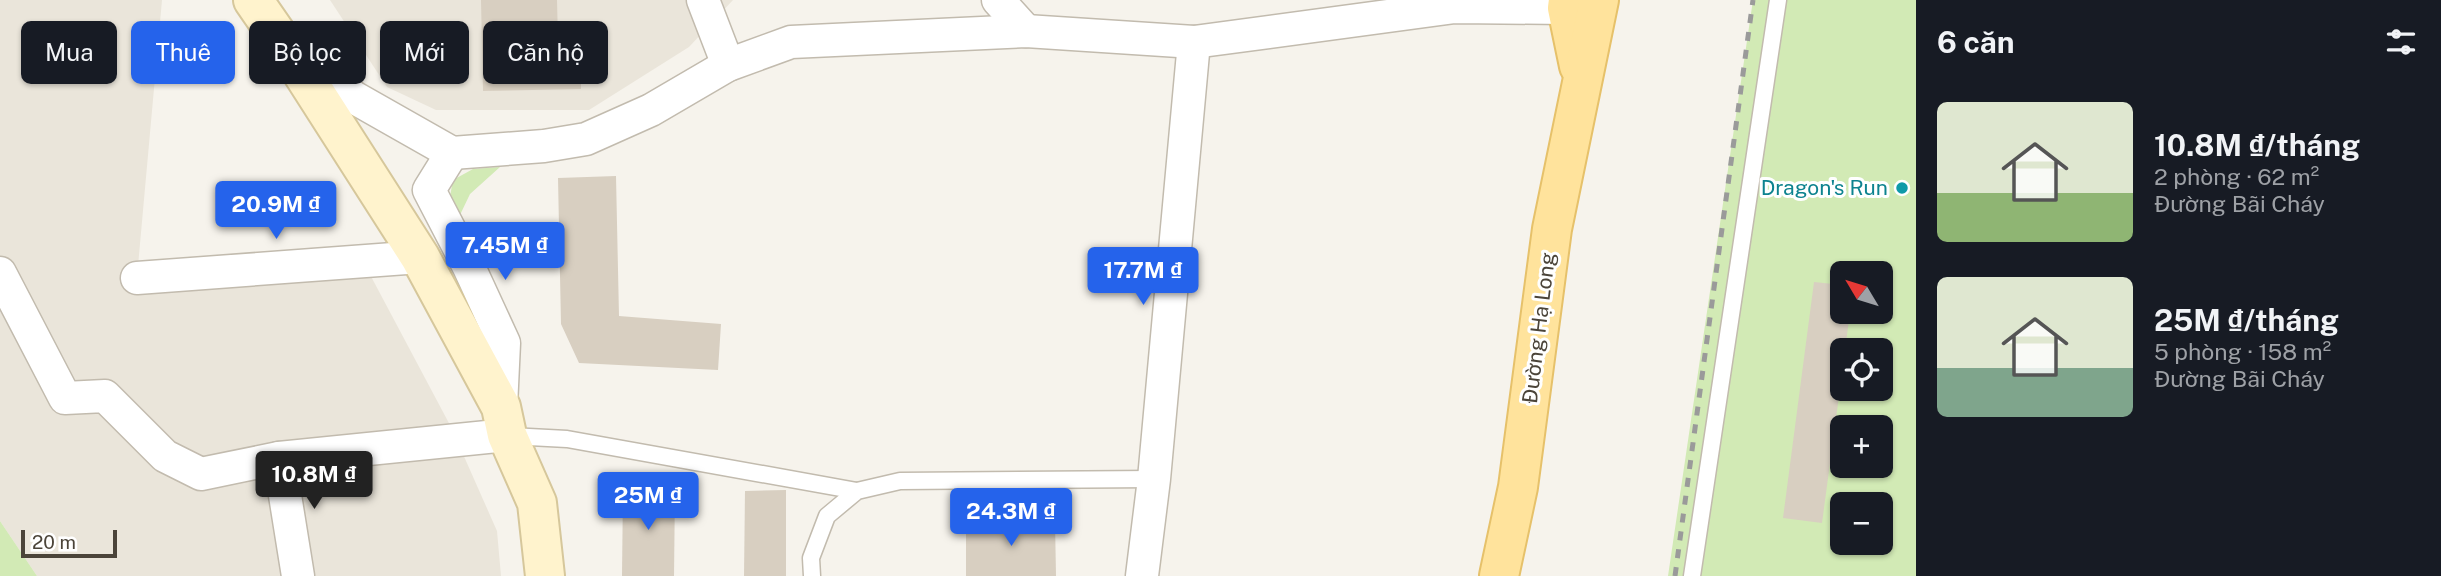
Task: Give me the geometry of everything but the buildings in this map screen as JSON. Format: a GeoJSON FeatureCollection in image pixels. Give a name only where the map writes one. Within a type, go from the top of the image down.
{"type":"FeatureCollection","features":[{"type":"Feature","properties":{"kind":"main road"},"geometry":{"type":"LineString","coordinates":[[253,0],[268,21]]}},
{"type":"Feature","properties":{"kind":"main road","name":"Đường Hạ Long"},"geometry":{"type":"LineString","coordinates":[[1499,576],[1518,487],[1552,229],[1582,80],[1578,3]]}},
{"type":"Feature","properties":{"kind":"main road"},"geometry":{"type":"LineString","coordinates":[[309,84],[420,257],[504,421],[537,503],[545,576]]}},
{"type":"Feature","properties":{"kind":"street"},"geometry":{"type":"LineString","coordinates":[[703,0],[728,65]]}},
{"type":"Feature","properties":{"kind":"street"},"geometry":{"type":"LineString","coordinates":[[998,0],[1026,31]]}},
{"type":"Feature","properties":{"kind":"street"},"geometry":{"type":"LineString","coordinates":[[336,84],[355,98],[452,153],[544,146],[586,139],[651,110],[728,65],[791,42],[1026,31],[1194,42],[1455,7],[1578,3]]}},
{"type":"Feature","properties":{"kind":"street"},"geometry":{"type":"LineString","coordinates":[[1142,576],[1154,479],[1194,42]]}},
{"type":"Feature","properties":{"kind":"street"},"geometry":{"type":"LineString","coordinates":[[0,273],[65,398],[105,396],[165,456],[201,474],[279,458],[504,421],[504,343],[429,190],[452,153]]}},
{"type":"Feature","properties":{"kind":"street"},"geometry":{"type":"LineString","coordinates":[[136,278],[420,257]]}},
{"type":"Feature","properties":{"kind":"street"},"geometry":{"type":"LineString","coordinates":[[279,458],[298,576]]}},
{"type":"Feature","properties":{"kind":"lane"},"geometry":{"type":"LineString","coordinates":[[1692,576],[1778,0]]}},
{"type":"Feature","properties":{"kind":"lane"},"geometry":{"type":"LineString","coordinates":[[504,421],[566,439],[858,491],[900,481],[1154,479]]}},
{"type":"Feature","properties":{"kind":"lane"},"geometry":{"type":"LineString","coordinates":[[812,576],[811,558],[827,516],[858,491]]}},
{"type":"Feature","properties":{"kind":"shaded area"},"geometry":{"type":"Polygon","coordinates":[[[0,0],[162,0],[160,21],[131,21],[131,84],[154,84],[138,266],[366,267],[451,427],[497,531],[501,576],[37,576],[0,521],[0,0]]]}},
{"type":"Feature","properties":{"kind":"shaded area"},"geometry":{"type":"Polygon","coordinates":[[[330,0],[733,0],[689,47],[589,110],[436,110],[385,84],[469,84],[469,21],[380,21],[380,76],[366,55],[366,21],[344,21],[330,0]]]}},
{"type":"Feature","properties":{"kind":"green space"},"geometry":{"type":"Polygon","coordinates":[[[1753,0],[1916,0],[1916,576],[1668,576],[1753,0]]]}},
{"type":"Feature","properties":{"kind":"green space"},"geometry":{"type":"Polygon","coordinates":[[[500,167],[470,194],[459,217],[449,202],[453,180],[473,169],[500,167]]]}},
{"type":"Feature","properties":{"kind":"green space"},"geometry":{"type":"Polygon","coordinates":[[[0,521],[37,576],[0,576],[0,521]]]}},
{"type":"Feature","properties":{"kind":"railway"},"geometry":{"type":"LineString","coordinates":[[1675,576],[1753,0]]}},
{"type":"Feature","properties":{"kind":"place","name":"Dragon's Run"},"geometry":{"type":"Point","coordinates":[1902,188]}}]}
